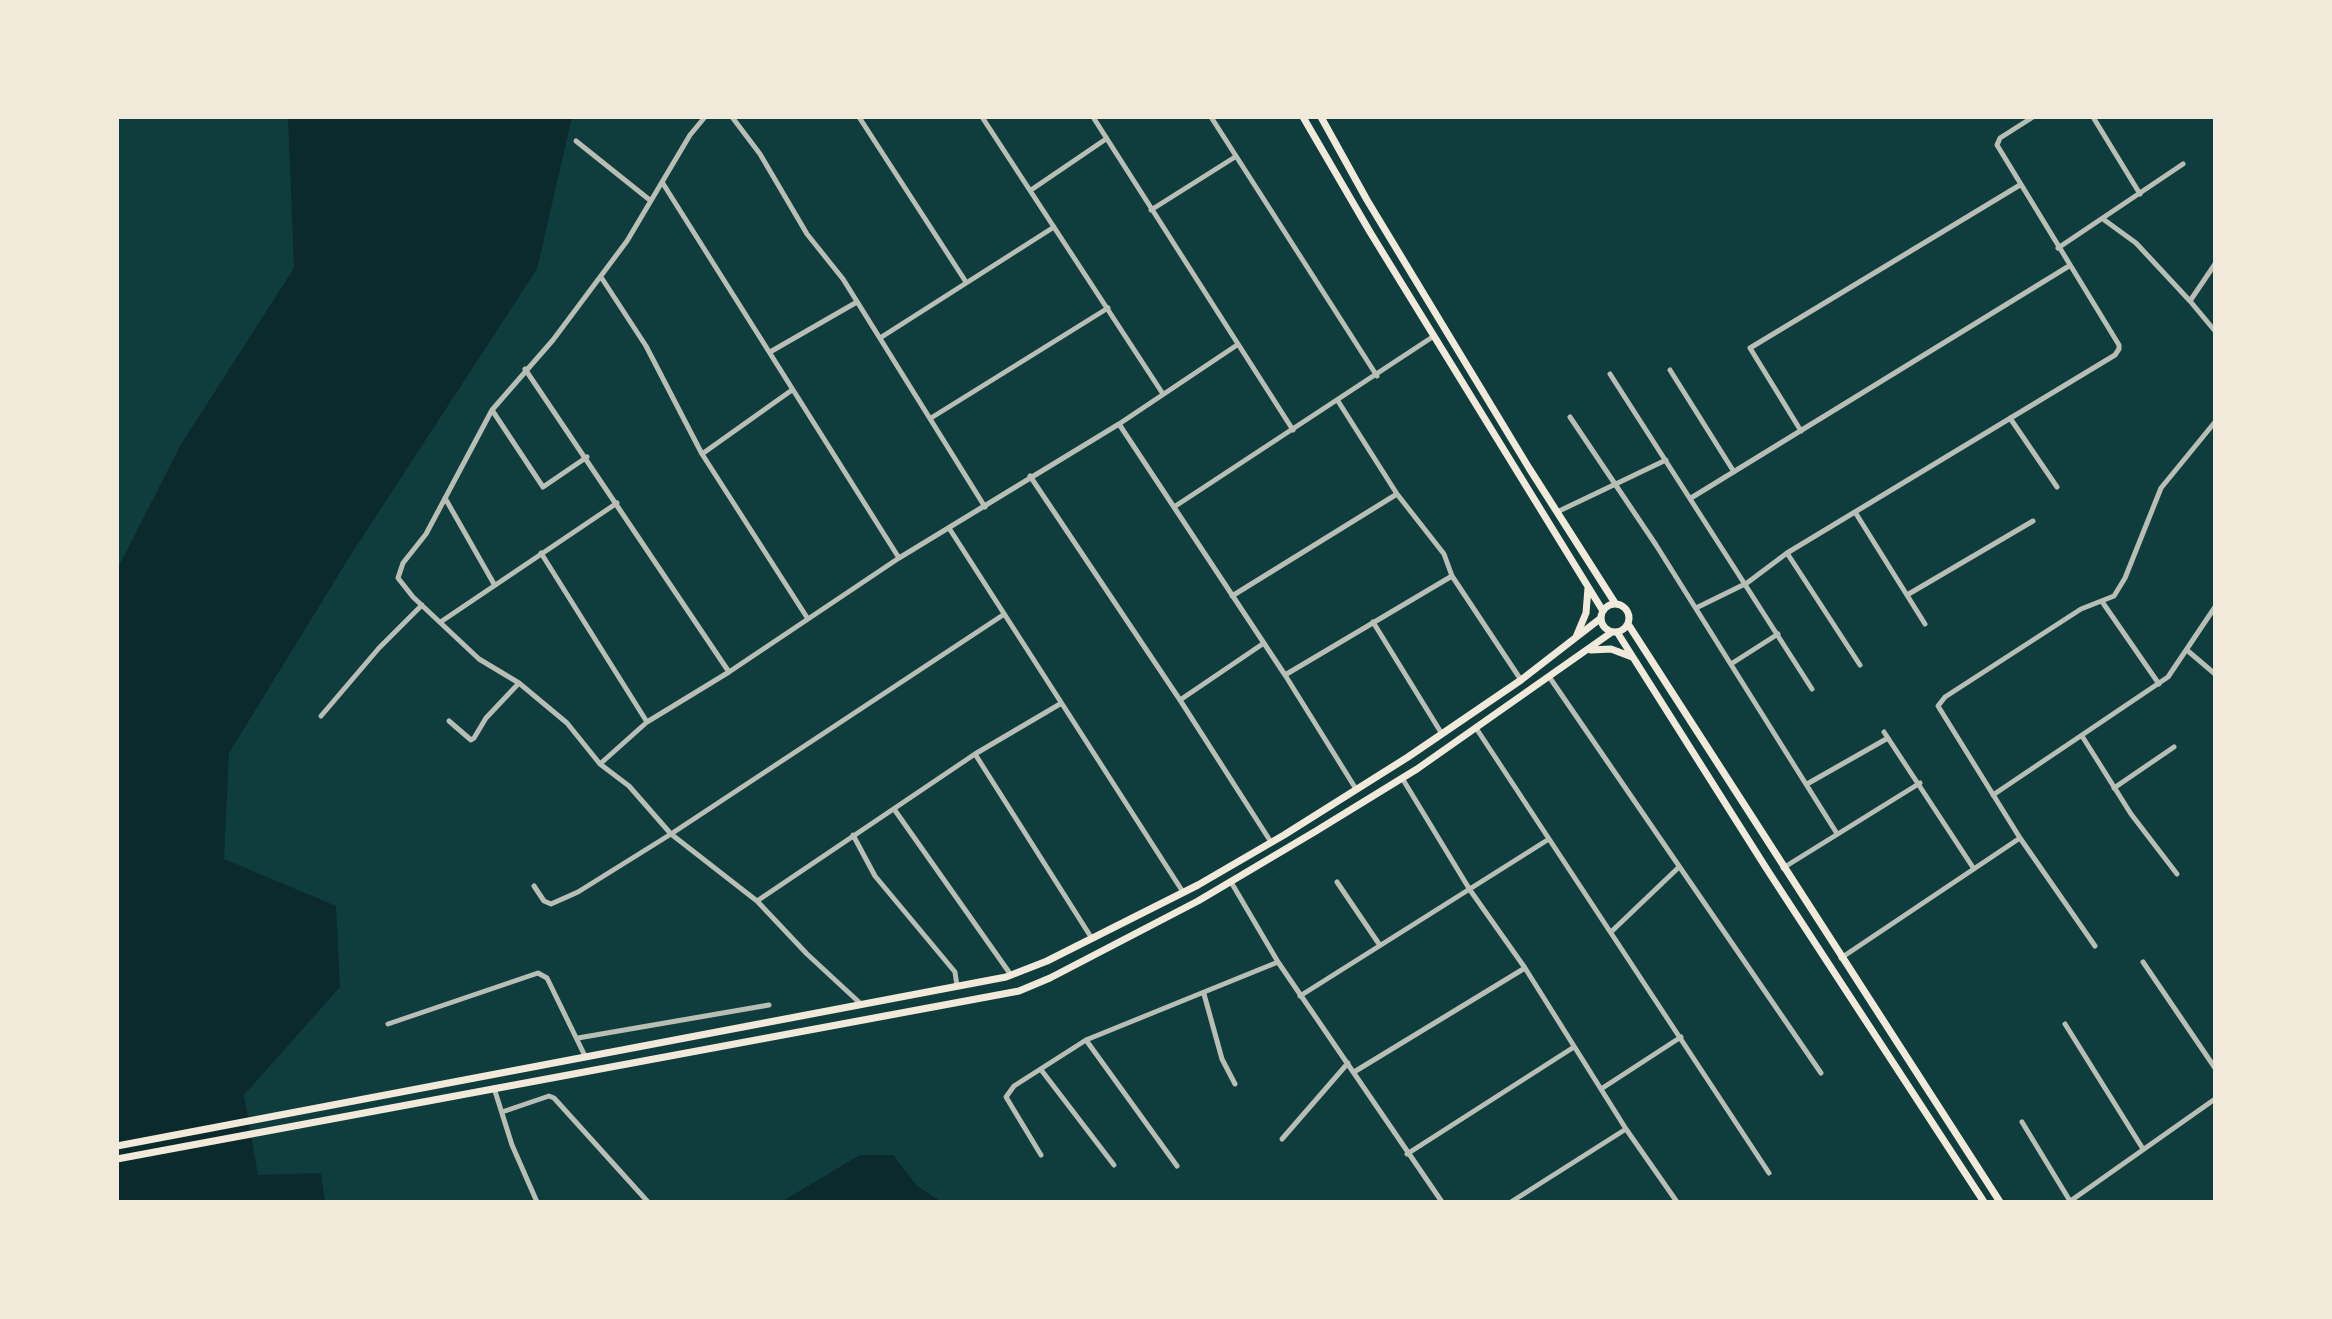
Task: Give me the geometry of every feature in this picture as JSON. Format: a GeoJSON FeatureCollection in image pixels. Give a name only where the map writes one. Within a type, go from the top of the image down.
{"type":"FeatureCollection","features":[{"type":"Feature","properties":{"kind":"main road"},"geometry":{"type":"LineString","coordinates":[[1303,117],[1588,588],[1602,614],[1604,627],[1615,632],[1632,657],[1984,1202]]}},
{"type":"Feature","properties":{"kind":"main road"},"geometry":{"type":"LineString","coordinates":[[1321,117],[1374,212],[1557,512],[1615,603],[1628,610],[1628,624],[1840,958],[2000,1202]]}},
{"type":"Feature","properties":{"kind":"main road"},"geometry":{"type":"LineString","coordinates":[[1574,640],[1584,620],[1588,588]]}},
{"type":"Feature","properties":{"kind":"main road"},"geometry":{"type":"LineString","coordinates":[[117,1146],[1011,975],[1047,961],[1183,892],[1271,842],[1442,734],[1521,680],[1574,640],[1615,603]]}},
{"type":"Feature","properties":{"kind":"main road"},"geometry":{"type":"LineString","coordinates":[[117,1159],[1020,991],[1060,973],[1231,882],[1402,778],[1628,624]]}},
{"type":"Feature","properties":{"kind":"main road"},"geometry":{"type":"LineString","coordinates":[[1590,650],[1611,649],[1632,657]]}},
{"type":"Feature","properties":{"kind":"street"},"geometry":{"type":"LineString","coordinates":[[694,117],[699,123]]}},
{"type":"Feature","properties":{"kind":"street"},"geometry":{"type":"LineString","coordinates":[[705,117],[601,277],[553,340],[492,410],[426,534],[398,572],[402,585],[422,605],[480,659],[519,682],[567,723],[600,764],[629,786],[671,834],[757,901],[807,954],[861,1004]]}},
{"type":"Feature","properties":{"kind":"street"},"geometry":{"type":"LineString","coordinates":[[732,117],[760,154],[807,234],[857,302],[985,507]]}},
{"type":"Feature","properties":{"kind":"street"},"geometry":{"type":"LineString","coordinates":[[859,117],[966,282]]}},
{"type":"Feature","properties":{"kind":"street"},"geometry":{"type":"LineString","coordinates":[[982,117],[1163,394]]}},
{"type":"Feature","properties":{"kind":"street"},"geometry":{"type":"LineString","coordinates":[[1093,117],[1293,430]]}},
{"type":"Feature","properties":{"kind":"street"},"geometry":{"type":"LineString","coordinates":[[1211,117],[1377,376]]}},
{"type":"Feature","properties":{"kind":"street"},"geometry":{"type":"LineString","coordinates":[[1696,608],[1747,583],[1787,553],[2115,355],[2119,345],[1997,145],[2000,138],[2033,117]]}},
{"type":"Feature","properties":{"kind":"street"},"geometry":{"type":"LineString","coordinates":[[2093,117],[2140,194]]}},
{"type":"Feature","properties":{"kind":"street"},"geometry":{"type":"LineString","coordinates":[[1031,190],[1106,139]]}},
{"type":"Feature","properties":{"kind":"street"},"geometry":{"type":"LineString","coordinates":[[576,141],[651,201]]}},
{"type":"Feature","properties":{"kind":"street"},"geometry":{"type":"LineString","coordinates":[[1151,210],[1235,157]]}},
{"type":"Feature","properties":{"kind":"street"},"geometry":{"type":"LineString","coordinates":[[2058,248],[2183,164]]}},
{"type":"Feature","properties":{"kind":"street"},"geometry":{"type":"LineString","coordinates":[[662,182],[899,558]]}},
{"type":"Feature","properties":{"kind":"street"},"geometry":{"type":"LineString","coordinates":[[1801,431],[1750,348],[2020,185]]}},
{"type":"Feature","properties":{"kind":"street"},"geometry":{"type":"LineString","coordinates":[[2103,219],[2136,243],[2215,331]]}},
{"type":"Feature","properties":{"kind":"street"},"geometry":{"type":"LineString","coordinates":[[880,338],[1054,227]]}},
{"type":"Feature","properties":{"kind":"street"},"geometry":{"type":"LineString","coordinates":[[2190,301],[2215,264]]}},
{"type":"Feature","properties":{"kind":"street"},"geometry":{"type":"LineString","coordinates":[[1691,498],[2069,266]]}},
{"type":"Feature","properties":{"kind":"street"},"geometry":{"type":"LineString","coordinates":[[601,277],[646,346],[702,454],[808,619]]}},
{"type":"Feature","properties":{"kind":"street"},"geometry":{"type":"LineString","coordinates":[[770,352],[857,302]]}},
{"type":"Feature","properties":{"kind":"street"},"geometry":{"type":"LineString","coordinates":[[931,418],[1108,308]]}},
{"type":"Feature","properties":{"kind":"street"},"geometry":{"type":"LineString","coordinates":[[1174,507],[1434,337]]}},
{"type":"Feature","properties":{"kind":"street"},"geometry":{"type":"LineString","coordinates":[[600,764],[647,722],[729,672],[899,558],[1119,424],[1237,345]]}},
{"type":"Feature","properties":{"kind":"street"},"geometry":{"type":"LineString","coordinates":[[526,369],[729,672]]}},
{"type":"Feature","properties":{"kind":"street"},"geometry":{"type":"LineString","coordinates":[[1670,370],[1734,472]]}},
{"type":"Feature","properties":{"kind":"street"},"geometry":{"type":"LineString","coordinates":[[1610,374],[1747,583],[1812,688]]}},
{"type":"Feature","properties":{"kind":"street"},"geometry":{"type":"LineString","coordinates":[[702,454],[792,390]]}},
{"type":"Feature","properties":{"kind":"street"},"geometry":{"type":"LineString","coordinates":[[1338,401],[1397,494],[1444,554],[1452,576],[1521,680]]}},
{"type":"Feature","properties":{"kind":"street"},"geometry":{"type":"LineString","coordinates":[[492,410],[543,487],[587,457]]}},
{"type":"Feature","properties":{"kind":"street"},"geometry":{"type":"LineString","coordinates":[[1570,416],[1696,608],[1836,832]]}},
{"type":"Feature","properties":{"kind":"street"},"geometry":{"type":"LineString","coordinates":[[2010,418],[2057,487]]}},
{"type":"Feature","properties":{"kind":"street"},"geometry":{"type":"LineString","coordinates":[[2095,946],[2020,838],[1938,706],[1945,697],[2081,609],[2102,604],[2114,596],[2125,579],[2161,488],[2215,422]]}},
{"type":"Feature","properties":{"kind":"street"},"geometry":{"type":"LineString","coordinates":[[1119,424],[1285,675],[1356,789]]}},
{"type":"Feature","properties":{"kind":"street"},"geometry":{"type":"LineString","coordinates":[[1557,512],[1666,460]]}},
{"type":"Feature","properties":{"kind":"street"},"geometry":{"type":"LineString","coordinates":[[1030,476],[1180,699],[1271,842]]}},
{"type":"Feature","properties":{"kind":"street"},"geometry":{"type":"LineString","coordinates":[[1232,596],[1397,494]]}},
{"type":"Feature","properties":{"kind":"street"},"geometry":{"type":"LineString","coordinates":[[445,498],[494,584]]}},
{"type":"Feature","properties":{"kind":"street"},"geometry":{"type":"LineString","coordinates":[[442,621],[617,503]]}},
{"type":"Feature","properties":{"kind":"street"},"geometry":{"type":"LineString","coordinates":[[1855,512],[1925,624]]}},
{"type":"Feature","properties":{"kind":"street"},"geometry":{"type":"LineString","coordinates":[[1907,594],[2033,521]]}},
{"type":"Feature","properties":{"kind":"street"},"geometry":{"type":"LineString","coordinates":[[949,528],[1183,892]]}},
{"type":"Feature","properties":{"kind":"street"},"geometry":{"type":"LineString","coordinates":[[541,553],[647,722]]}},
{"type":"Feature","properties":{"kind":"street"},"geometry":{"type":"LineString","coordinates":[[1787,553],[1860,665]]}},
{"type":"Feature","properties":{"kind":"street"},"geometry":{"type":"LineString","coordinates":[[1285,675],[1452,576]]}},
{"type":"Feature","properties":{"kind":"street"},"geometry":{"type":"LineString","coordinates":[[2102,604],[2159,684]]}},
{"type":"Feature","properties":{"kind":"street"},"geometry":{"type":"LineString","coordinates":[[321,716],[379,648],[422,605]]}},
{"type":"Feature","properties":{"kind":"street"},"geometry":{"type":"LineString","coordinates":[[1993,794],[2159,684],[2188,651],[2215,607]]}},
{"type":"Feature","properties":{"kind":"street"},"geometry":{"type":"LineString","coordinates":[[534,886],[544,901],[551,904],[578,892],[671,834],[1003,615]]}},
{"type":"Feature","properties":{"kind":"street"},"geometry":{"type":"LineString","coordinates":[[1373,622],[1442,734]]}},
{"type":"Feature","properties":{"kind":"street"},"geometry":{"type":"LineString","coordinates":[[1731,664],[1778,635]]}},
{"type":"Feature","properties":{"kind":"street"},"geometry":{"type":"LineString","coordinates":[[1180,699],[1264,643]]}},
{"type":"Feature","properties":{"kind":"street"},"geometry":{"type":"LineString","coordinates":[[2188,651],[2215,674]]}},
{"type":"Feature","properties":{"kind":"street"},"geometry":{"type":"LineString","coordinates":[[1549,678],[1821,1073]]}},
{"type":"Feature","properties":{"kind":"street"},"geometry":{"type":"LineString","coordinates":[[449,721],[471,740],[486,718],[519,682]]}},
{"type":"Feature","properties":{"kind":"street"},"geometry":{"type":"LineString","coordinates":[[757,901],[975,754],[1060,704]]}},
{"type":"Feature","properties":{"kind":"street"},"geometry":{"type":"LineString","coordinates":[[1476,728],[1769,1173]]}},
{"type":"Feature","properties":{"kind":"street"},"geometry":{"type":"LineString","coordinates":[[1807,785],[1886,735],[1974,869]]}},
{"type":"Feature","properties":{"kind":"street"},"geometry":{"type":"LineString","coordinates":[[2081,736],[2114,788],[2177,874]]}},
{"type":"Feature","properties":{"kind":"street"},"geometry":{"type":"LineString","coordinates":[[2114,788],[2174,747]]}},
{"type":"Feature","properties":{"kind":"street"},"geometry":{"type":"LineString","coordinates":[[975,754],[1091,937]]}},
{"type":"Feature","properties":{"kind":"street"},"geometry":{"type":"LineString","coordinates":[[1402,778],[1470,890],[1525,968],[1626,1129],[1677,1202]]}},
{"type":"Feature","properties":{"kind":"street"},"geometry":{"type":"LineString","coordinates":[[1783,868],[1836,832],[1920,783]]}},
{"type":"Feature","properties":{"kind":"street"},"geometry":{"type":"LineString","coordinates":[[894,809],[1011,975]]}},
{"type":"Feature","properties":{"kind":"street"},"geometry":{"type":"LineString","coordinates":[[853,835],[875,876],[955,972],[957,986]]}},
{"type":"Feature","properties":{"kind":"street"},"geometry":{"type":"LineString","coordinates":[[1840,958],[2020,838]]}},
{"type":"Feature","properties":{"kind":"street"},"geometry":{"type":"LineString","coordinates":[[1300,996],[1549,839]]}},
{"type":"Feature","properties":{"kind":"street"},"geometry":{"type":"LineString","coordinates":[[1611,932],[1678,868]]}},
{"type":"Feature","properties":{"kind":"street"},"geometry":{"type":"LineString","coordinates":[[1231,882],[1300,996],[1442,1202]]}},
{"type":"Feature","properties":{"kind":"street"},"geometry":{"type":"LineString","coordinates":[[1337,882],[1379,944]]}},
{"type":"Feature","properties":{"kind":"street"},"geometry":{"type":"LineString","coordinates":[[1041,1155],[1006,1097],[1014,1086],[1042,1071],[1086,1040],[1278,962]]}},
{"type":"Feature","properties":{"kind":"street"},"geometry":{"type":"LineString","coordinates":[[2143,962],[2215,1068]]}},
{"type":"Feature","properties":{"kind":"street"},"geometry":{"type":"LineString","coordinates":[[1354,1072],[1525,968]]}},
{"type":"Feature","properties":{"kind":"street"},"geometry":{"type":"LineString","coordinates":[[388,1024],[538,972],[547,978],[585,1056]]}},
{"type":"Feature","properties":{"kind":"street"},"geometry":{"type":"LineString","coordinates":[[1204,994],[1222,1059],[1235,1084]]}},
{"type":"Feature","properties":{"kind":"street"},"geometry":{"type":"LineString","coordinates":[[578,1038],[769,1005]]}},
{"type":"Feature","properties":{"kind":"street"},"geometry":{"type":"LineString","coordinates":[[2064,1024],[2143,1149]]}},
{"type":"Feature","properties":{"kind":"street"},"geometry":{"type":"LineString","coordinates":[[1601,1089],[1681,1037]]}},
{"type":"Feature","properties":{"kind":"street"},"geometry":{"type":"LineString","coordinates":[[1086,1040],[1177,1166]]}},
{"type":"Feature","properties":{"kind":"street"},"geometry":{"type":"LineString","coordinates":[[1407,1154],[1574,1048]]}},
{"type":"Feature","properties":{"kind":"street"},"geometry":{"type":"LineString","coordinates":[[1282,1139],[1348,1063]]}},
{"type":"Feature","properties":{"kind":"street"},"geometry":{"type":"LineString","coordinates":[[1042,1071],[1114,1166]]}},
{"type":"Feature","properties":{"kind":"street"},"geometry":{"type":"LineString","coordinates":[[495,1088],[528,1186],[537,1202]]}},
{"type":"Feature","properties":{"kind":"street"},"geometry":{"type":"LineString","coordinates":[[502,1112],[549,1096],[554,1098],[648,1202]]}},
{"type":"Feature","properties":{"kind":"street"},"geometry":{"type":"LineString","coordinates":[[2022,1122],[2069,1201],[2215,1099]]}},
{"type":"Feature","properties":{"kind":"street"},"geometry":{"type":"LineString","coordinates":[[1511,1202],[1626,1129]]}},
{"type":"Feature","properties":{"kind":"water"},"geometry":{"type":"Polygon","coordinates":[[[288,117],[572,117],[537,269],[350,556],[229,753],[224,859],[336,906],[340,987],[244,1095],[258,1175],[321,1173],[325,1202],[117,1202],[117,570],[180,446],[294,268],[288,117]]]}},
{"type":"Feature","properties":{"kind":"water"},"geometry":{"type":"Polygon","coordinates":[[[860,1155],[893,1155],[917,1186],[942,1202],[781,1202],[860,1155]]]}}]}
